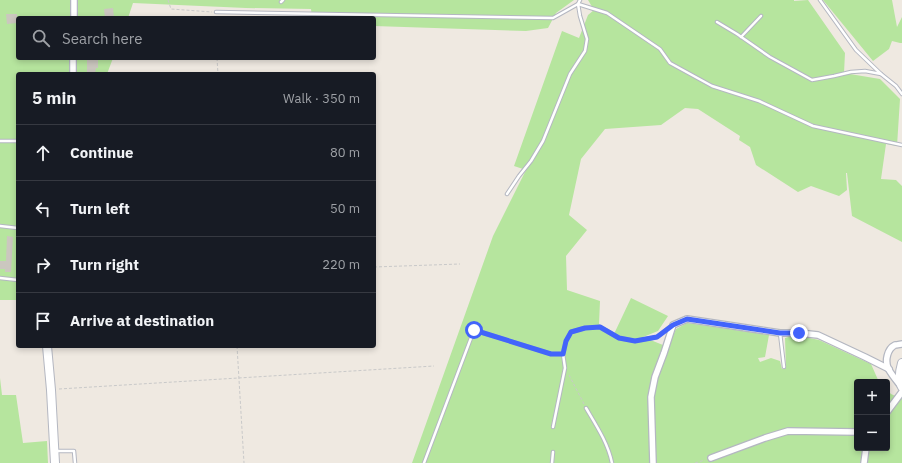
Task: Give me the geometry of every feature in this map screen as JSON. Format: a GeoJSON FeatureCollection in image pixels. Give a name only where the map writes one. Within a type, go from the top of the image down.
{"type":"FeatureCollection","features":[{"type":"Feature","properties":{"kind":"street"},"geometry":{"type":"LineString","coordinates":[[74,0],[74,16]]}},
{"type":"Feature","properties":{"kind":"street"},"geometry":{"type":"LineString","coordinates":[[73,60],[73,72]]}},
{"type":"Feature","properties":{"kind":"street"},"geometry":{"type":"LineString","coordinates":[[653,463],[651,397],[655,377],[673,325],[687,319],[780,333],[818,335],[889,369]]}},
{"type":"Feature","properties":{"kind":"street"},"geometry":{"type":"LineString","coordinates":[[901,388],[889,369],[887,362],[888,354],[891,348],[902,344]]}},
{"type":"Feature","properties":{"kind":"street"},"geometry":{"type":"LineString","coordinates":[[47,348],[55,463]]}},
{"type":"Feature","properties":{"kind":"street"},"geometry":{"type":"LineString","coordinates":[[890,407],[901,388],[900,372],[902,363]]}},
{"type":"Feature","properties":{"kind":"street"},"geometry":{"type":"LineString","coordinates":[[711,458],[788,431],[854,432]]}},
{"type":"Feature","properties":{"kind":"street"},"geometry":{"type":"LineString","coordinates":[[864,463],[866,451]]}},
{"type":"Feature","properties":{"kind":"lane"},"geometry":{"type":"LineString","coordinates":[[216,12],[553,18],[578,4],[580,0]]}},
{"type":"Feature","properties":{"kind":"lane"},"geometry":{"type":"LineString","coordinates":[[820,0],[856,50],[896,86],[902,94]]}},
{"type":"Feature","properties":{"kind":"lane"},"geometry":{"type":"LineString","coordinates":[[578,4],[607,13],[660,49],[670,63],[712,86],[759,101],[813,126],[902,144]]}},
{"type":"Feature","properties":{"kind":"lane"},"geometry":{"type":"LineString","coordinates":[[507,194],[531,161],[543,141],[570,74],[585,52],[587,39],[578,4]]}},
{"type":"Feature","properties":{"kind":"lane"},"geometry":{"type":"LineString","coordinates":[[741,37],[761,16]]}},
{"type":"Feature","properties":{"kind":"lane"},"geometry":{"type":"LineString","coordinates":[[717,22],[770,58],[812,80],[851,72],[865,71],[882,74]]}},
{"type":"Feature","properties":{"kind":"lane"},"geometry":{"type":"LineString","coordinates":[[0,141],[16,141]]}},
{"type":"Feature","properties":{"kind":"lane"},"geometry":{"type":"LineString","coordinates":[[0,226],[16,228]]}},
{"type":"Feature","properties":{"kind":"lane"},"geometry":{"type":"LineString","coordinates":[[0,278],[16,280]]}},
{"type":"Feature","properties":{"kind":"lane"},"geometry":{"type":"LineString","coordinates":[[553,427],[565,368],[563,354],[566,341],[571,332],[585,328],[600,327],[619,338],[635,341],[657,337],[673,325]]}},
{"type":"Feature","properties":{"kind":"lane"},"geometry":{"type":"LineString","coordinates":[[424,463],[474,330],[551,354],[563,354]]}},
{"type":"Feature","properties":{"kind":"lane"},"geometry":{"type":"LineString","coordinates":[[780,333],[784,366]]}},
{"type":"Feature","properties":{"kind":"lane"},"geometry":{"type":"LineString","coordinates":[[586,408],[611,455],[612,463]]}},
{"type":"Feature","properties":{"kind":"lane"},"geometry":{"type":"LineString","coordinates":[[54,452],[74,451],[75,463]]}},
{"type":"Feature","properties":{"kind":"lane"},"geometry":{"type":"LineString","coordinates":[[552,463],[553,452]]}},
{"type":"Feature","properties":{"kind":"path"},"geometry":{"type":"LineString","coordinates":[[168,0],[171,9],[216,12]]}},
{"type":"Feature","properties":{"kind":"path"},"geometry":{"type":"LineString","coordinates":[[217,60],[218,72]]}},
{"type":"Feature","properties":{"kind":"path"},"geometry":{"type":"LineString","coordinates":[[376,267],[460,264]]}},
{"type":"Feature","properties":{"kind":"path"},"geometry":{"type":"LineString","coordinates":[[237,348],[244,463]]}},
{"type":"Feature","properties":{"kind":"path"},"geometry":{"type":"LineString","coordinates":[[51,390],[434,366]]}},
{"type":"Feature","properties":{"kind":"path"},"geometry":{"type":"LineString","coordinates":[[565,368],[586,408]]}},
{"type":"Feature","properties":{"kind":"path"},"geometry":{"type":"LineString","coordinates":[[695,463],[711,458]]}},
{"type":"Feature","properties":{"kind":"green space"},"geometry":{"type":"Polygon","coordinates":[[[0,0],[574,0],[556,13],[548,28],[526,31],[376,26],[376,16],[312,16],[311,9],[133,3],[129,16],[16,16],[16,60],[112,60],[108,72],[16,72],[16,300],[0,300],[0,0]]]}},
{"type":"Feature","properties":{"kind":"green space"},"geometry":{"type":"Polygon","coordinates":[[[588,0],[808,0],[845,53],[844,73],[880,79],[900,99],[897,146],[886,144],[881,179],[896,180],[902,186],[902,242],[852,216],[847,173],[847,190],[839,196],[811,186],[798,192],[756,165],[750,147],[739,140],[740,136],[698,109],[685,108],[661,125],[605,129],[581,159],[569,215],[587,230],[566,256],[567,290],[600,301],[599,324],[614,334],[631,298],[668,316],[658,331],[643,337],[668,347],[676,329],[687,323],[769,335],[765,357],[758,358],[760,362],[771,358],[780,361],[782,369],[786,368],[785,338],[795,335],[819,340],[871,364],[878,379],[854,379],[854,451],[890,451],[890,393],[902,399],[902,463],[412,463],[493,236],[526,170],[514,166],[562,31],[579,38],[588,15],[594,10],[588,0]]]}},
{"type":"Feature","properties":{"kind":"green space"},"geometry":{"type":"Polygon","coordinates":[[[823,0],[892,0],[897,27],[902,17],[902,43],[892,41],[889,49],[873,61],[823,0]]]}},
{"type":"Feature","properties":{"kind":"green space"},"geometry":{"type":"Polygon","coordinates":[[[0,378],[2,395],[16,395],[23,443],[47,441],[48,463],[0,463],[0,378]]]}},
{"type":"Feature","properties":{"kind":"building"},"geometry":{"type":"Polygon","coordinates":[[[113,8],[114,16],[105,16],[104,9],[113,8]]]}},
{"type":"Feature","properties":{"kind":"building"},"geometry":{"type":"Polygon","coordinates":[[[6,14],[17,14],[16,23],[7,24],[6,14]]]}},
{"type":"Feature","properties":{"kind":"building"},"geometry":{"type":"Polygon","coordinates":[[[87,60],[98,60],[98,68],[96,68],[95,72],[87,72],[87,60]]]}},
{"type":"Feature","properties":{"kind":"building"},"geometry":{"type":"Polygon","coordinates":[[[7,236],[13,237],[11,272],[5,272],[5,269],[0,269],[0,261],[6,261],[7,236]]]}},
{"type":"Feature","properties":{"kind":"route"},"geometry":{"type":"LineString","coordinates":[[474,330],[551,354],[563,354],[566,341],[571,332],[585,328],[600,327],[619,338],[635,341],[657,337],[673,325],[687,319],[780,333],[799,333]]}}]}
